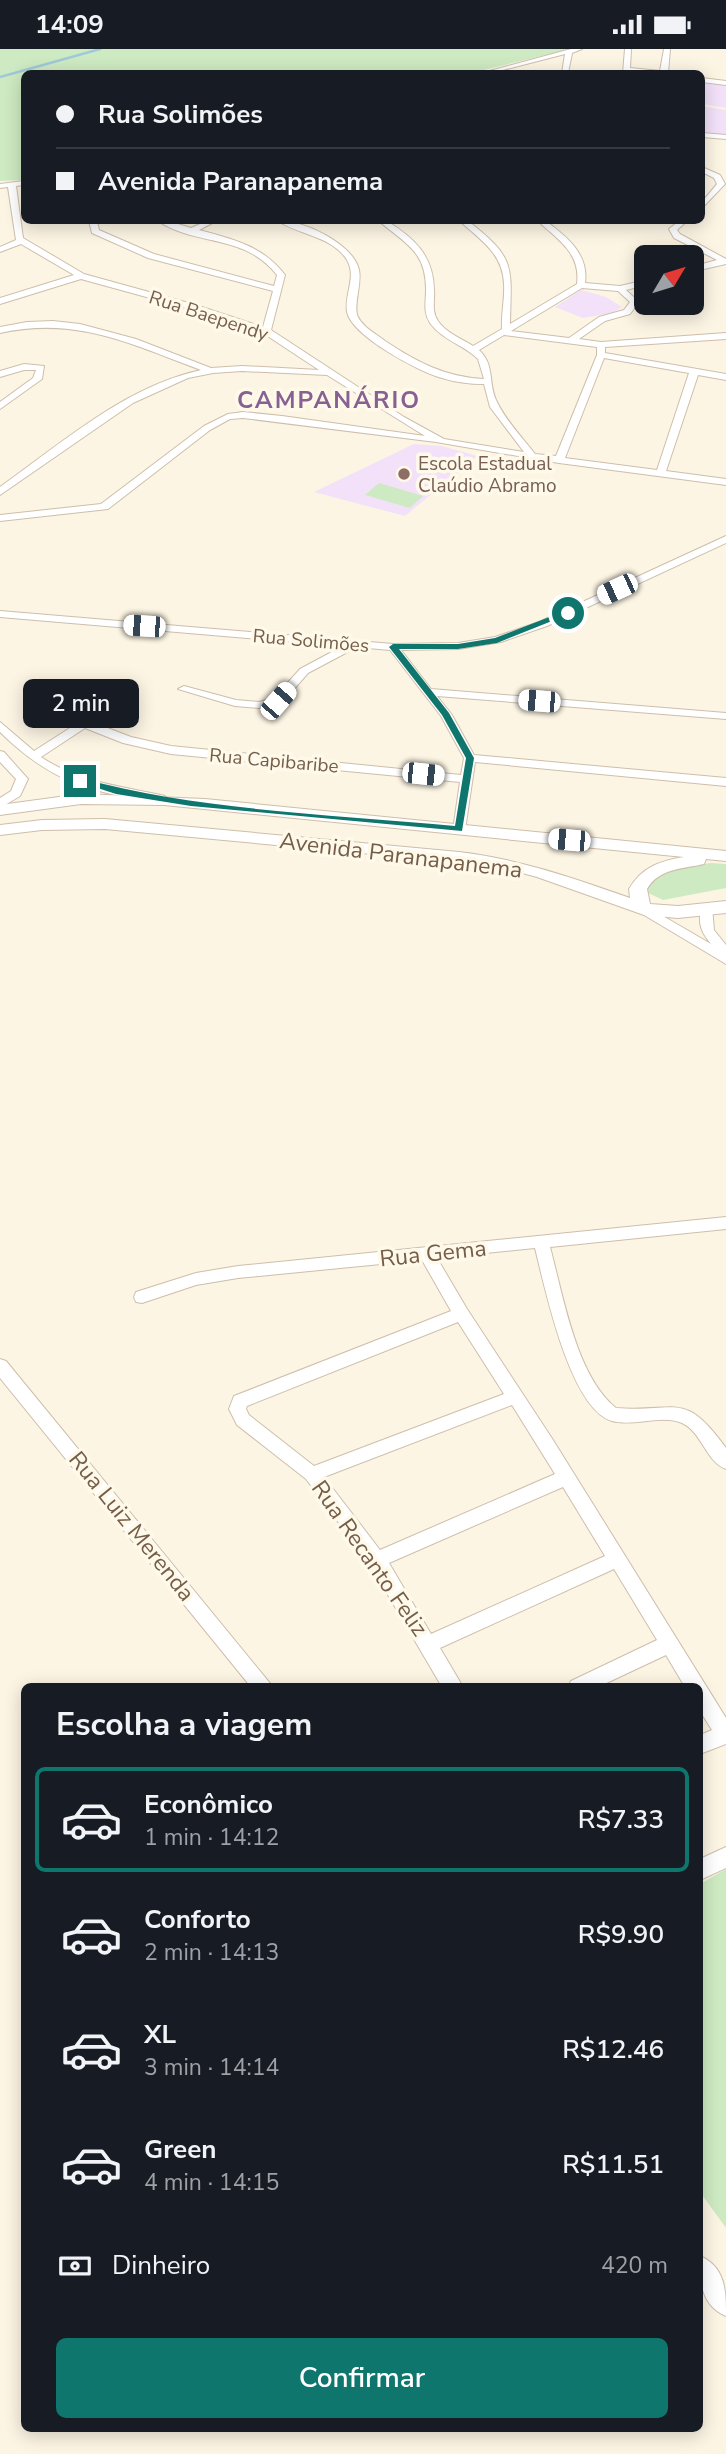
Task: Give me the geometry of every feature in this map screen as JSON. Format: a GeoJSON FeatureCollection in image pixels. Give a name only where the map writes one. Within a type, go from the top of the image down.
{"type":"FeatureCollection","features":[{"type":"Feature","properties":{"kind":"street"},"geometry":{"type":"LineString","coordinates":[[497,70],[579,49]]}},
{"type":"Feature","properties":{"kind":"street"},"geometry":{"type":"LineString","coordinates":[[626,70],[628,49]]}},
{"type":"Feature","properties":{"kind":"street"},"geometry":{"type":"LineString","coordinates":[[664,70],[667,49]]}},
{"type":"Feature","properties":{"kind":"street"},"geometry":{"type":"LineString","coordinates":[[566,70],[569,52]]}},
{"type":"Feature","properties":{"kind":"street"},"geometry":{"type":"LineString","coordinates":[[705,80],[726,83]]}},
{"type":"Feature","properties":{"kind":"street"},"geometry":{"type":"LineString","coordinates":[[705,135],[726,137]]}},
{"type":"Feature","properties":{"kind":"street"},"geometry":{"type":"LineString","coordinates":[[705,171],[723,182],[705,203]]}},
{"type":"Feature","properties":{"kind":"street"},"geometry":{"type":"LineString","coordinates":[[0,186],[21,184]]}},
{"type":"Feature","properties":{"kind":"street"},"geometry":{"type":"LineString","coordinates":[[0,250],[21,241],[12,186]]}},
{"type":"Feature","properties":{"kind":"street"},"geometry":{"type":"LineString","coordinates":[[94,224],[95,231],[151,256],[278,290]]}},
{"type":"Feature","properties":{"kind":"street"},"geometry":{"type":"LineString","coordinates":[[171,224],[246,246],[268,258],[281,275],[266,331]]}},
{"type":"Feature","properties":{"kind":"street"},"geometry":{"type":"LineString","coordinates":[[192,231],[206,224]]}},
{"type":"Feature","properties":{"kind":"street"},"geometry":{"type":"LineString","coordinates":[[290,224],[334,243],[346,255],[356,277],[351,301],[354,318],[372,336],[426,372],[447,379],[488,382]]}},
{"type":"Feature","properties":{"kind":"street"},"geometry":{"type":"LineString","coordinates":[[387,224],[414,244],[426,258],[429,268],[429,313],[436,324],[474,349],[487,366],[491,398],[532,456]]}},
{"type":"Feature","properties":{"kind":"street"},"geometry":{"type":"LineString","coordinates":[[468,224],[489,240],[503,257],[509,275],[504,331]]}},
{"type":"Feature","properties":{"kind":"street"},"geometry":{"type":"LineString","coordinates":[[545,224],[577,253],[583,265],[581,285]]}},
{"type":"Feature","properties":{"kind":"street"},"geometry":{"type":"LineString","coordinates":[[679,224],[673,229],[677,236],[725,262]]}},
{"type":"Feature","properties":{"kind":"street","name":"Rua Baependy"},"geometry":{"type":"LineString","coordinates":[[21,241],[81,277],[192,307],[266,331],[401,419],[441,441],[726,482]]}},
{"type":"Feature","properties":{"kind":"street"},"geometry":{"type":"LineString","coordinates":[[704,267],[725,262]]}},
{"type":"Feature","properties":{"kind":"street"},"geometry":{"type":"LineString","coordinates":[[0,301],[81,277]]}},
{"type":"Feature","properties":{"kind":"street"},"geometry":{"type":"LineString","coordinates":[[474,349],[581,285],[620,289],[634,285]]}},
{"type":"Feature","properties":{"kind":"street"},"geometry":{"type":"LineString","coordinates":[[572,340],[590,326],[633,307],[635,302],[620,289]]}},
{"type":"Feature","properties":{"kind":"street"},"geometry":{"type":"LineString","coordinates":[[0,330],[36,322],[77,325],[212,370]]}},
{"type":"Feature","properties":{"kind":"street"},"geometry":{"type":"LineString","coordinates":[[504,331],[572,340],[694,373],[726,377]]}},
{"type":"Feature","properties":{"kind":"street"},"geometry":{"type":"LineString","coordinates":[[601,350],[726,336]]}},
{"type":"Feature","properties":{"kind":"street"},"geometry":{"type":"LineString","coordinates":[[559,460],[601,350]]}},
{"type":"Feature","properties":{"kind":"street"},"geometry":{"type":"LineString","coordinates":[[0,374],[24,367],[41,368],[37,379],[0,406]]}},
{"type":"Feature","properties":{"kind":"street"},"geometry":{"type":"LineString","coordinates":[[0,492],[136,397],[170,380],[212,370],[331,372]]}},
{"type":"Feature","properties":{"kind":"street"},"geometry":{"type":"LineString","coordinates":[[662,473],[694,373]]}},
{"type":"Feature","properties":{"kind":"street"},"geometry":{"type":"LineString","coordinates":[[0,519],[104,507],[207,428],[228,417],[243,415],[282,419],[441,441]]}},
{"type":"Feature","properties":{"kind":"street"},"geometry":{"type":"LineString","coordinates":[[387,435],[401,419]]}},
{"type":"Feature","properties":{"kind":"street","name":"Rua Solimões"},"geometry":{"type":"LineString","coordinates":[[0,614],[393,647],[458,646],[515,635],[726,539]]}},
{"type":"Feature","properties":{"kind":"street"},"geometry":{"type":"LineString","coordinates":[[184,689],[235,703],[259,705],[278,701],[304,671],[355,644]]}},
{"type":"Feature","properties":{"kind":"street"},"geometry":{"type":"LineString","coordinates":[[393,647],[430,692],[460,736],[470,758],[459,829]]}},
{"type":"Feature","properties":{"kind":"street"},"geometry":{"type":"LineString","coordinates":[[430,692],[726,716]]}},
{"type":"Feature","properties":{"kind":"street","name":"Rua Capibaribe"},"geometry":{"type":"LineString","coordinates":[[33,757],[84,723],[127,740],[171,750],[468,779]]}},
{"type":"Feature","properties":{"kind":"street","name":"Avenida Paranapanema"},"geometry":{"type":"LineString","coordinates":[[0,726],[33,757],[67,776],[93,786],[191,803],[724,855]]}},
{"type":"Feature","properties":{"kind":"street"},"geometry":{"type":"LineString","coordinates":[[0,755],[22,779],[16,793],[0,804]]}},
{"type":"Feature","properties":{"kind":"street"},"geometry":{"type":"LineString","coordinates":[[470,758],[726,782]]}},
{"type":"Feature","properties":{"kind":"street"},"geometry":{"type":"LineString","coordinates":[[0,810],[47,801],[71,800],[191,803]]}},
{"type":"Feature","properties":{"kind":"street","name":"Avenida Paranapanema"},"geometry":{"type":"LineString","coordinates":[[0,830],[42,825],[105,824],[500,862],[543,873],[644,909],[678,912],[726,907]]}},
{"type":"Feature","properties":{"kind":"street"},"geometry":{"type":"LineString","coordinates":[[724,855],[665,867],[648,874],[638,889],[639,900],[644,909],[726,960]]}},
{"type":"Feature","properties":{"kind":"street"},"geometry":{"type":"LineString","coordinates":[[707,910],[706,931],[726,954]]}},
{"type":"Feature","properties":{"kind":"street","name":"Rua Gema"},"geometry":{"type":"LineString","coordinates":[[142,1297],[175,1285],[217,1276],[726,1223]]}},
{"type":"Feature","properties":{"kind":"street"},"geometry":{"type":"LineString","coordinates":[[541,1242],[571,1349],[601,1407],[615,1416],[675,1412],[689,1417],[698,1423],[726,1462]]}},
{"type":"Feature","properties":{"kind":"street"},"geometry":{"type":"LineString","coordinates":[[426,1253],[461,1314],[567,1477],[693,1683]]}},
{"type":"Feature","properties":{"kind":"street","name":"Rua Recanto Feliz"},"geometry":{"type":"LineString","coordinates":[[451,1683],[377,1560],[312,1474],[243,1420],[237,1409],[240,1401],[461,1314]]}},
{"type":"Feature","properties":{"kind":"street","name":"Rua Luiz Merenda"},"geometry":{"type":"LineString","coordinates":[[0,1366],[260,1683]]}},
{"type":"Feature","properties":{"kind":"street"},"geometry":{"type":"LineString","coordinates":[[312,1474],[514,1397]]}},
{"type":"Feature","properties":{"kind":"street"},"geometry":{"type":"LineString","coordinates":[[377,1560],[567,1477]]}},
{"type":"Feature","properties":{"kind":"street"},"geometry":{"type":"LineString","coordinates":[[429,1644],[617,1559]]}},
{"type":"Feature","properties":{"kind":"street"},"geometry":{"type":"LineString","coordinates":[[586,1683],[669,1644]]}},
{"type":"Feature","properties":{"kind":"street"},"geometry":{"type":"LineString","coordinates":[[703,1699],[725,1734],[703,1744]]}},
{"type":"Feature","properties":{"kind":"street"},"geometry":{"type":"LineString","coordinates":[[703,1868],[726,1857]]}},
{"type":"Feature","properties":{"kind":"street"},"geometry":{"type":"LineString","coordinates":[[703,2272],[726,2304]]}},
{"type":"Feature","properties":{"kind":"shaded area"},"geometry":{"type":"Polygon","coordinates":[[[705,81],[726,84],[726,108],[705,104],[705,81]]]}},
{"type":"Feature","properties":{"kind":"shaded area"},"geometry":{"type":"Polygon","coordinates":[[[705,106],[726,110],[726,135],[705,133],[705,106]]]}},
{"type":"Feature","properties":{"kind":"shaded area"},"geometry":{"type":"Polygon","coordinates":[[[581,290],[606,297],[622,307],[612,313],[583,318],[555,307],[581,290]]]}},
{"type":"Feature","properties":{"kind":"shaded area","name":"Escola Estadual Claúdio Abramo"},"geometry":{"type":"Polygon","coordinates":[[[414,444],[442,446],[477,456],[405,516],[314,492],[414,444]]]}},
{"type":"Feature","properties":{"kind":"green space"},"geometry":{"type":"Polygon","coordinates":[[[0,49],[571,49],[484,70],[21,70],[21,180],[0,181],[0,49]]]}},
{"type":"Feature","properties":{"kind":"green space"},"geometry":{"type":"Polygon","coordinates":[[[379,483],[423,496],[410,508],[365,495],[379,483]]]}},
{"type":"Feature","properties":{"kind":"green space"},"geometry":{"type":"Polygon","coordinates":[[[726,864],[726,888],[663,900],[646,892],[649,882],[671,868],[726,864]]]}},
{"type":"Feature","properties":{"kind":"green space"},"geometry":{"type":"Polygon","coordinates":[[[726,1869],[726,2228],[703,2196],[703,1882],[726,1869]]]}},
{"type":"Feature","properties":{"kind":"waterway"},"geometry":{"type":"LineString","coordinates":[[25,70],[100,49]]}},
{"type":"Feature","properties":{"kind":"waterway"},"geometry":{"type":"LineString","coordinates":[[0,77],[21,71]]}},
{"type":"Feature","properties":{"kind":"place","name":"Escola Estadual Claúdio Abramo"},"geometry":{"type":"Point","coordinates":[404,474]}},
{"type":"Feature","properties":{"kind":"district","name":"CAMPANÁRIO"},"geometry":{"type":"Point","coordinates":[329,400]}},
{"type":"Feature","properties":{"kind":"route"},"geometry":{"type":"LineString","coordinates":[[80,781],[116,792],[191,803],[459,829],[470,758],[446,715],[393,647],[477,644],[515,635],[568,613]]}}]}
